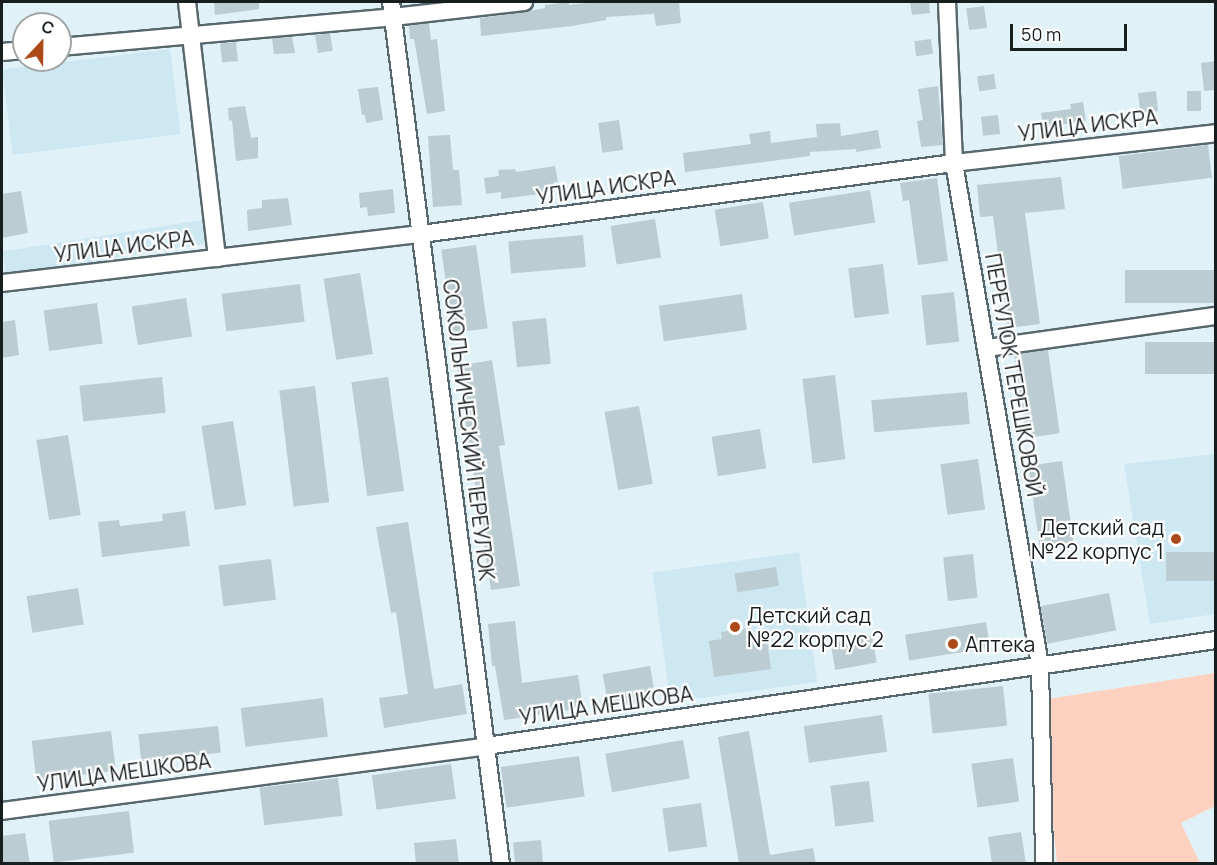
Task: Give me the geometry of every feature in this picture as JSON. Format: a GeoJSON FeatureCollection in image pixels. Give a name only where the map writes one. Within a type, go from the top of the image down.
{"type":"FeatureCollection","features":[{"type":"Feature","properties":{"kind":"street"},"geometry":{"type":"LineString","coordinates":[[187,2],[217,258]]}},
{"type":"Feature","properties":{"kind":"street"},"geometry":{"type":"LineString","coordinates":[[72,46],[192,35],[392,9],[524,2]]}},
{"type":"Feature","properties":{"kind":"street","name":"ПЕРЕУЛОК ТЕРЕШКОВОЙ"},"geometry":{"type":"LineString","coordinates":[[947,2],[954,163],[1040,665],[1044,864]]}},
{"type":"Feature","properties":{"kind":"street","name":"СОКОЛЬНИЧЕСКИЙ ПЕРЕУЛОК"},"geometry":{"type":"LineString","coordinates":[[392,9],[501,864]]}},
{"type":"Feature","properties":{"kind":"street","name":"УЛИЦА ИСКРА"},"geometry":{"type":"LineString","coordinates":[[2,283],[421,234],[954,163],[1215,133]]}},
{"type":"Feature","properties":{"kind":"street"},"geometry":{"type":"LineString","coordinates":[[987,348],[1215,316]]}},
{"type":"Feature","properties":{"kind":"street","name":"УЛИЦА МЕШКОВА"},"geometry":{"type":"LineString","coordinates":[[2,811],[486,746],[1215,640]]}},
{"type":"Feature","properties":{"kind":"shaded area"},"geometry":{"type":"Polygon","coordinates":[[[170,49],[180,134],[13,155],[2,70],[12,68],[12,72],[72,72],[72,61],[170,49]]]}},
{"type":"Feature","properties":{"kind":"shaded area"},"geometry":{"type":"Polygon","coordinates":[[[202,220],[206,244],[6,275],[2,252],[202,220]]]}},
{"type":"Feature","properties":{"kind":"shaded area","name":"Детский сад №22 корпус 1"},"geometry":{"type":"Polygon","coordinates":[[[1215,454],[1215,614],[1150,624],[1124,464],[1215,454]]]}},
{"type":"Feature","properties":{"kind":"shaded area","name":"Детский сад №22 корпус 2"},"geometry":{"type":"Polygon","coordinates":[[[799,552],[817,682],[671,702],[652,573],[799,552]]]}},
{"type":"Feature","properties":{"kind":"shaded area"},"geometry":{"type":"Polygon","coordinates":[[[1215,673],[1215,806],[1181,823],[1200,863],[1057,863],[1041,700],[1215,673]]]}},
{"type":"Feature","properties":{"kind":"building"},"geometry":{"type":"Polygon","coordinates":[[[214,2],[259,2],[259,9],[215,15],[214,2]]]}},
{"type":"Feature","properties":{"kind":"building"},"geometry":{"type":"Polygon","coordinates":[[[569,2],[569,5],[594,2],[679,2],[681,23],[656,26],[654,14],[606,17],[606,20],[572,26],[481,36],[480,18],[525,12],[545,8],[545,5],[569,2]]]}},
{"type":"Feature","properties":{"kind":"building"},"geometry":{"type":"Polygon","coordinates":[[[910,2],[929,2],[930,13],[912,15],[910,2]]]}},
{"type":"Feature","properties":{"kind":"building"},"geometry":{"type":"Polygon","coordinates":[[[984,6],[987,28],[969,30],[966,9],[984,6]]]}},
{"type":"Feature","properties":{"kind":"building"},"geometry":{"type":"Polygon","coordinates":[[[429,23],[431,40],[437,39],[445,111],[427,114],[414,39],[410,39],[409,26],[429,23]]]}},
{"type":"Feature","properties":{"kind":"building"},"geometry":{"type":"Polygon","coordinates":[[[330,33],[333,51],[318,53],[315,35],[330,33]]]}},
{"type":"Feature","properties":{"kind":"building"},"geometry":{"type":"Polygon","coordinates":[[[292,37],[295,53],[274,54],[272,38],[292,37]]]}},
{"type":"Feature","properties":{"kind":"building"},"geometry":{"type":"Polygon","coordinates":[[[931,39],[933,54],[916,56],[914,41],[931,39]]]}},
{"type":"Feature","properties":{"kind":"building"},"geometry":{"type":"Polygon","coordinates":[[[236,42],[238,61],[222,63],[220,44],[236,42]]]}},
{"type":"Feature","properties":{"kind":"building"},"geometry":{"type":"Polygon","coordinates":[[[1215,61],[1215,90],[1204,91],[1201,63],[1215,61]]]}},
{"type":"Feature","properties":{"kind":"building"},"geometry":{"type":"Polygon","coordinates":[[[994,74],[996,89],[979,91],[977,76],[994,74]]]}},
{"type":"Feature","properties":{"kind":"building"},"geometry":{"type":"Polygon","coordinates":[[[938,86],[943,145],[921,147],[917,121],[923,120],[918,89],[938,86]]]}},
{"type":"Feature","properties":{"kind":"building"},"geometry":{"type":"Polygon","coordinates":[[[378,87],[383,120],[366,123],[365,115],[362,115],[358,89],[378,87]]]}},
{"type":"Feature","properties":{"kind":"building"},"geometry":{"type":"Polygon","coordinates":[[[1156,91],[1158,111],[1140,113],[1138,93],[1156,91]]]}},
{"type":"Feature","properties":{"kind":"building"},"geometry":{"type":"Polygon","coordinates":[[[1187,91],[1201,91],[1201,111],[1187,111],[1187,91]]]}},
{"type":"Feature","properties":{"kind":"building"},"geometry":{"type":"Polygon","coordinates":[[[1083,102],[1086,121],[1060,125],[1061,129],[1044,132],[1041,113],[1071,109],[1070,104],[1083,102]]]}},
{"type":"Feature","properties":{"kind":"building"},"geometry":{"type":"Polygon","coordinates":[[[245,106],[251,138],[258,137],[258,158],[236,161],[232,120],[229,121],[228,108],[245,106]]]}},
{"type":"Feature","properties":{"kind":"building"},"geometry":{"type":"Polygon","coordinates":[[[998,115],[1000,134],[983,136],[981,117],[998,115]]]}},
{"type":"Feature","properties":{"kind":"building"},"geometry":{"type":"Polygon","coordinates":[[[619,120],[623,150],[602,153],[598,123],[619,120]]]}},
{"type":"Feature","properties":{"kind":"building"},"geometry":{"type":"Polygon","coordinates":[[[840,123],[841,136],[878,130],[881,148],[856,152],[856,149],[810,152],[810,156],[685,172],[683,153],[751,144],[749,134],[770,131],[771,143],[817,137],[816,124],[840,123]]]}},
{"type":"Feature","properties":{"kind":"building"},"geometry":{"type":"Polygon","coordinates":[[[450,135],[453,170],[459,170],[462,205],[433,207],[428,136],[450,135]]]}},
{"type":"Feature","properties":{"kind":"building"},"geometry":{"type":"Polygon","coordinates":[[[1208,145],[1212,178],[1123,189],[1119,156],[1208,145]]]}},
{"type":"Feature","properties":{"kind":"building"},"geometry":{"type":"Polygon","coordinates":[[[555,166],[558,182],[554,182],[555,192],[501,199],[501,192],[486,194],[484,178],[499,176],[498,170],[515,169],[516,172],[555,166]]]}},
{"type":"Feature","properties":{"kind":"building"},"geometry":{"type":"Polygon","coordinates":[[[1061,177],[1065,209],[1025,213],[1040,324],[1008,328],[993,216],[980,217],[977,185],[1061,177]]]}},
{"type":"Feature","properties":{"kind":"building"},"geometry":{"type":"Polygon","coordinates":[[[937,178],[948,261],[918,265],[909,200],[903,201],[900,183],[937,178]]]}},
{"type":"Feature","properties":{"kind":"building"},"geometry":{"type":"Polygon","coordinates":[[[393,189],[395,213],[368,216],[367,207],[360,208],[359,193],[393,189]]]}},
{"type":"Feature","properties":{"kind":"building"},"geometry":{"type":"Polygon","coordinates":[[[870,190],[875,223],[794,235],[789,203],[870,190]]]}},
{"type":"Feature","properties":{"kind":"building"},"geometry":{"type":"Polygon","coordinates":[[[21,191],[28,233],[2,238],[2,194],[21,191]]]}},
{"type":"Feature","properties":{"kind":"building"},"geometry":{"type":"Polygon","coordinates":[[[288,198],[292,225],[248,231],[247,210],[262,208],[262,200],[288,198]]]}},
{"type":"Feature","properties":{"kind":"building"},"geometry":{"type":"Polygon","coordinates":[[[763,202],[769,239],[720,246],[715,210],[763,202]]]}},
{"type":"Feature","properties":{"kind":"building"},"geometry":{"type":"Polygon","coordinates":[[[655,219],[661,258],[617,265],[611,226],[655,219]]]}},
{"type":"Feature","properties":{"kind":"building"},"geometry":{"type":"Polygon","coordinates":[[[583,235],[586,267],[511,273],[508,242],[583,235]]]}},
{"type":"Feature","properties":{"kind":"building"},"geometry":{"type":"Polygon","coordinates":[[[476,245],[488,328],[453,333],[441,250],[476,245]]]}},
{"type":"Feature","properties":{"kind":"building"},"geometry":{"type":"Polygon","coordinates":[[[883,264],[889,314],[854,318],[848,268],[883,264]]]}},
{"type":"Feature","properties":{"kind":"building"},"geometry":{"type":"Polygon","coordinates":[[[1125,270],[1215,270],[1215,303],[1125,303],[1125,270]]]}},
{"type":"Feature","properties":{"kind":"building"},"geometry":{"type":"Polygon","coordinates":[[[360,273],[373,354],[336,360],[323,279],[360,273]]]}},
{"type":"Feature","properties":{"kind":"building"},"geometry":{"type":"Polygon","coordinates":[[[300,284],[305,322],[226,331],[222,294],[300,284]]]}},
{"type":"Feature","properties":{"kind":"building"},"geometry":{"type":"Polygon","coordinates":[[[954,292],[959,342],[926,345],[921,295],[954,292]]]}},
{"type":"Feature","properties":{"kind":"building"},"geometry":{"type":"Polygon","coordinates":[[[742,294],[747,330],[664,341],[659,306],[742,294]]]}},
{"type":"Feature","properties":{"kind":"building"},"geometry":{"type":"Polygon","coordinates":[[[186,298],[192,337],[138,345],[132,307],[186,298]]]}},
{"type":"Feature","properties":{"kind":"building"},"geometry":{"type":"Polygon","coordinates":[[[97,303],[103,344],[49,351],[44,311],[97,303]]]}},
{"type":"Feature","properties":{"kind":"building"},"geometry":{"type":"Polygon","coordinates":[[[546,318],[551,364],[517,367],[512,322],[546,318]]]}},
{"type":"Feature","properties":{"kind":"building"},"geometry":{"type":"Polygon","coordinates":[[[15,320],[19,355],[2,358],[2,322],[15,320]]]}},
{"type":"Feature","properties":{"kind":"building"},"geometry":{"type":"Polygon","coordinates":[[[1145,342],[1215,342],[1215,374],[1145,374],[1145,342]]]}},
{"type":"Feature","properties":{"kind":"building"},"geometry":{"type":"Polygon","coordinates":[[[1048,350],[1060,433],[1026,438],[1014,355],[1048,350]]]}},
{"type":"Feature","properties":{"kind":"building"},"geometry":{"type":"Polygon","coordinates":[[[492,360],[505,445],[499,446],[520,586],[491,590],[457,366],[492,360]]]}},
{"type":"Feature","properties":{"kind":"building"},"geometry":{"type":"Polygon","coordinates":[[[835,375],[845,459],[813,463],[802,379],[835,375]]]}},
{"type":"Feature","properties":{"kind":"building"},"geometry":{"type":"Polygon","coordinates":[[[162,377],[166,413],[83,421],[79,386],[162,377]]]}},
{"type":"Feature","properties":{"kind":"building"},"geometry":{"type":"Polygon","coordinates":[[[388,377],[404,491],[367,496],[351,382],[388,377]]]}},
{"type":"Feature","properties":{"kind":"building"},"geometry":{"type":"Polygon","coordinates":[[[315,386],[329,502],[294,507],[279,390],[315,386]]]}},
{"type":"Feature","properties":{"kind":"building"},"geometry":{"type":"Polygon","coordinates":[[[967,392],[970,424],[874,432],[871,400],[967,392]]]}},
{"type":"Feature","properties":{"kind":"building"},"geometry":{"type":"Polygon","coordinates":[[[639,406],[653,484],[618,490],[605,412],[639,406]]]}},
{"type":"Feature","properties":{"kind":"building"},"geometry":{"type":"Polygon","coordinates":[[[233,421],[246,505],[215,510],[201,426],[233,421]]]}},
{"type":"Feature","properties":{"kind":"building"},"geometry":{"type":"Polygon","coordinates":[[[760,429],[766,469],[718,476],[712,437],[760,429]]]}},
{"type":"Feature","properties":{"kind":"building"},"geometry":{"type":"Polygon","coordinates":[[[68,435],[81,515],[49,520],[36,440],[68,435]]]}},
{"type":"Feature","properties":{"kind":"building"},"geometry":{"type":"Polygon","coordinates":[[[978,459],[985,510],[947,515],[940,464],[978,459]]]}},
{"type":"Feature","properties":{"kind":"building"},"geometry":{"type":"Polygon","coordinates":[[[1062,461],[1074,544],[1040,549],[1028,466],[1062,461]]]}},
{"type":"Feature","properties":{"kind":"building"},"geometry":{"type":"Polygon","coordinates":[[[185,511],[190,546],[102,557],[98,522],[119,520],[120,526],[163,521],[162,514],[185,511]]]}},
{"type":"Feature","properties":{"kind":"building"},"geometry":{"type":"Polygon","coordinates":[[[408,522],[434,689],[462,684],[467,714],[384,728],[379,698],[408,694],[396,612],[391,613],[376,527],[408,522]]]}},
{"type":"Feature","properties":{"kind":"building"},"geometry":{"type":"Polygon","coordinates":[[[1166,552],[1215,552],[1215,581],[1166,581],[1166,552]]]}},
{"type":"Feature","properties":{"kind":"building"},"geometry":{"type":"Polygon","coordinates":[[[973,554],[978,598],[948,601],[943,557],[973,554]]]}},
{"type":"Feature","properties":{"kind":"building"},"geometry":{"type":"Polygon","coordinates":[[[271,559],[276,600],[223,606],[218,565],[271,559]]]}},
{"type":"Feature","properties":{"kind":"building"},"geometry":{"type":"Polygon","coordinates":[[[776,567],[779,586],[737,592],[735,574],[776,567]]]}},
{"type":"Feature","properties":{"kind":"building"},"geometry":{"type":"Polygon","coordinates":[[[78,588],[84,625],[32,633],[27,596],[78,588]]]}},
{"type":"Feature","properties":{"kind":"building"},"geometry":{"type":"Polygon","coordinates":[[[1109,593],[1116,630],[1048,644],[1040,606],[1109,593]]]}},
{"type":"Feature","properties":{"kind":"building"},"geometry":{"type":"Polygon","coordinates":[[[515,621],[522,683],[578,675],[583,708],[504,720],[495,666],[492,666],[488,624],[515,621]]]}},
{"type":"Feature","properties":{"kind":"building"},"geometry":{"type":"Polygon","coordinates":[[[986,622],[990,648],[909,661],[905,635],[986,622]]]}},
{"type":"Feature","properties":{"kind":"building"},"geometry":{"type":"Polygon","coordinates":[[[751,628],[752,635],[766,633],[771,669],[714,677],[709,641],[722,639],[721,632],[751,628]]]}},
{"type":"Feature","properties":{"kind":"building"},"geometry":{"type":"Polygon","coordinates":[[[872,636],[877,663],[835,670],[831,643],[872,636]]]}},
{"type":"Feature","properties":{"kind":"building"},"geometry":{"type":"Polygon","coordinates":[[[650,666],[656,699],[609,708],[603,674],[650,666]]]}},
{"type":"Feature","properties":{"kind":"building"},"geometry":{"type":"Polygon","coordinates":[[[1003,686],[1007,726],[933,734],[928,694],[1003,686]]]}},
{"type":"Feature","properties":{"kind":"building"},"geometry":{"type":"Polygon","coordinates":[[[323,698],[328,737],[245,747],[241,708],[323,698]]]}},
{"type":"Feature","properties":{"kind":"building"},"geometry":{"type":"Polygon","coordinates":[[[882,715],[887,752],[809,763],[804,726],[882,715]]]}},
{"type":"Feature","properties":{"kind":"building"},"geometry":{"type":"Polygon","coordinates":[[[218,726],[221,753],[141,761],[138,734],[218,726]]]}},
{"type":"Feature","properties":{"kind":"building"},"geometry":{"type":"Polygon","coordinates":[[[111,731],[116,771],[36,780],[32,741],[111,731]]]}},
{"type":"Feature","properties":{"kind":"building"},"geometry":{"type":"Polygon","coordinates":[[[749,731],[770,855],[813,848],[816,864],[739,864],[718,737],[749,731]]]}},
{"type":"Feature","properties":{"kind":"building"},"geometry":{"type":"Polygon","coordinates":[[[683,740],[690,778],[612,792],[605,754],[683,740]]]}},
{"type":"Feature","properties":{"kind":"building"},"geometry":{"type":"Polygon","coordinates":[[[579,756],[585,797],[506,808],[501,767],[579,756]]]}},
{"type":"Feature","properties":{"kind":"building"},"geometry":{"type":"Polygon","coordinates":[[[1013,758],[1019,802],[978,807],[971,764],[1013,758]]]}},
{"type":"Feature","properties":{"kind":"building"},"geometry":{"type":"Polygon","coordinates":[[[451,764],[456,799],[377,810],[372,775],[451,764]]]}},
{"type":"Feature","properties":{"kind":"building"},"geometry":{"type":"Polygon","coordinates":[[[338,778],[343,816],[264,825],[260,788],[338,778]]]}},
{"type":"Feature","properties":{"kind":"building"},"geometry":{"type":"Polygon","coordinates":[[[869,781],[874,822],[835,826],[830,786],[869,781]]]}},
{"type":"Feature","properties":{"kind":"building"},"geometry":{"type":"Polygon","coordinates":[[[701,803],[707,847],[669,852],[662,808],[701,803]]]}},
{"type":"Feature","properties":{"kind":"building"},"geometry":{"type":"Polygon","coordinates":[[[129,811],[134,853],[54,863],[49,821],[129,811]]]}},
{"type":"Feature","properties":{"kind":"building"},"geometry":{"type":"Polygon","coordinates":[[[1021,832],[1026,864],[992,864],[988,837],[1021,832]]]}},
{"type":"Feature","properties":{"kind":"building"},"geometry":{"type":"Polygon","coordinates":[[[25,833],[30,864],[2,864],[2,836],[25,833]]]}},
{"type":"Feature","properties":{"kind":"building"},"geometry":{"type":"Polygon","coordinates":[[[456,839],[459,864],[416,864],[414,843],[456,839]]]}},
{"type":"Feature","properties":{"kind":"building"},"geometry":{"type":"Polygon","coordinates":[[[541,840],[543,864],[515,864],[513,842],[541,840]]]}},
{"type":"Feature","properties":{"kind":"place","name":"Детский сад №22 корпус 1"},"geometry":{"type":"Point","coordinates":[1176,539]}},
{"type":"Feature","properties":{"kind":"place","name":"Детский сад №22 корпус 2"},"geometry":{"type":"Point","coordinates":[735,627]}},
{"type":"Feature","properties":{"kind":"place","name":"Аптека"},"geometry":{"type":"Point","coordinates":[953,644]}}]}
